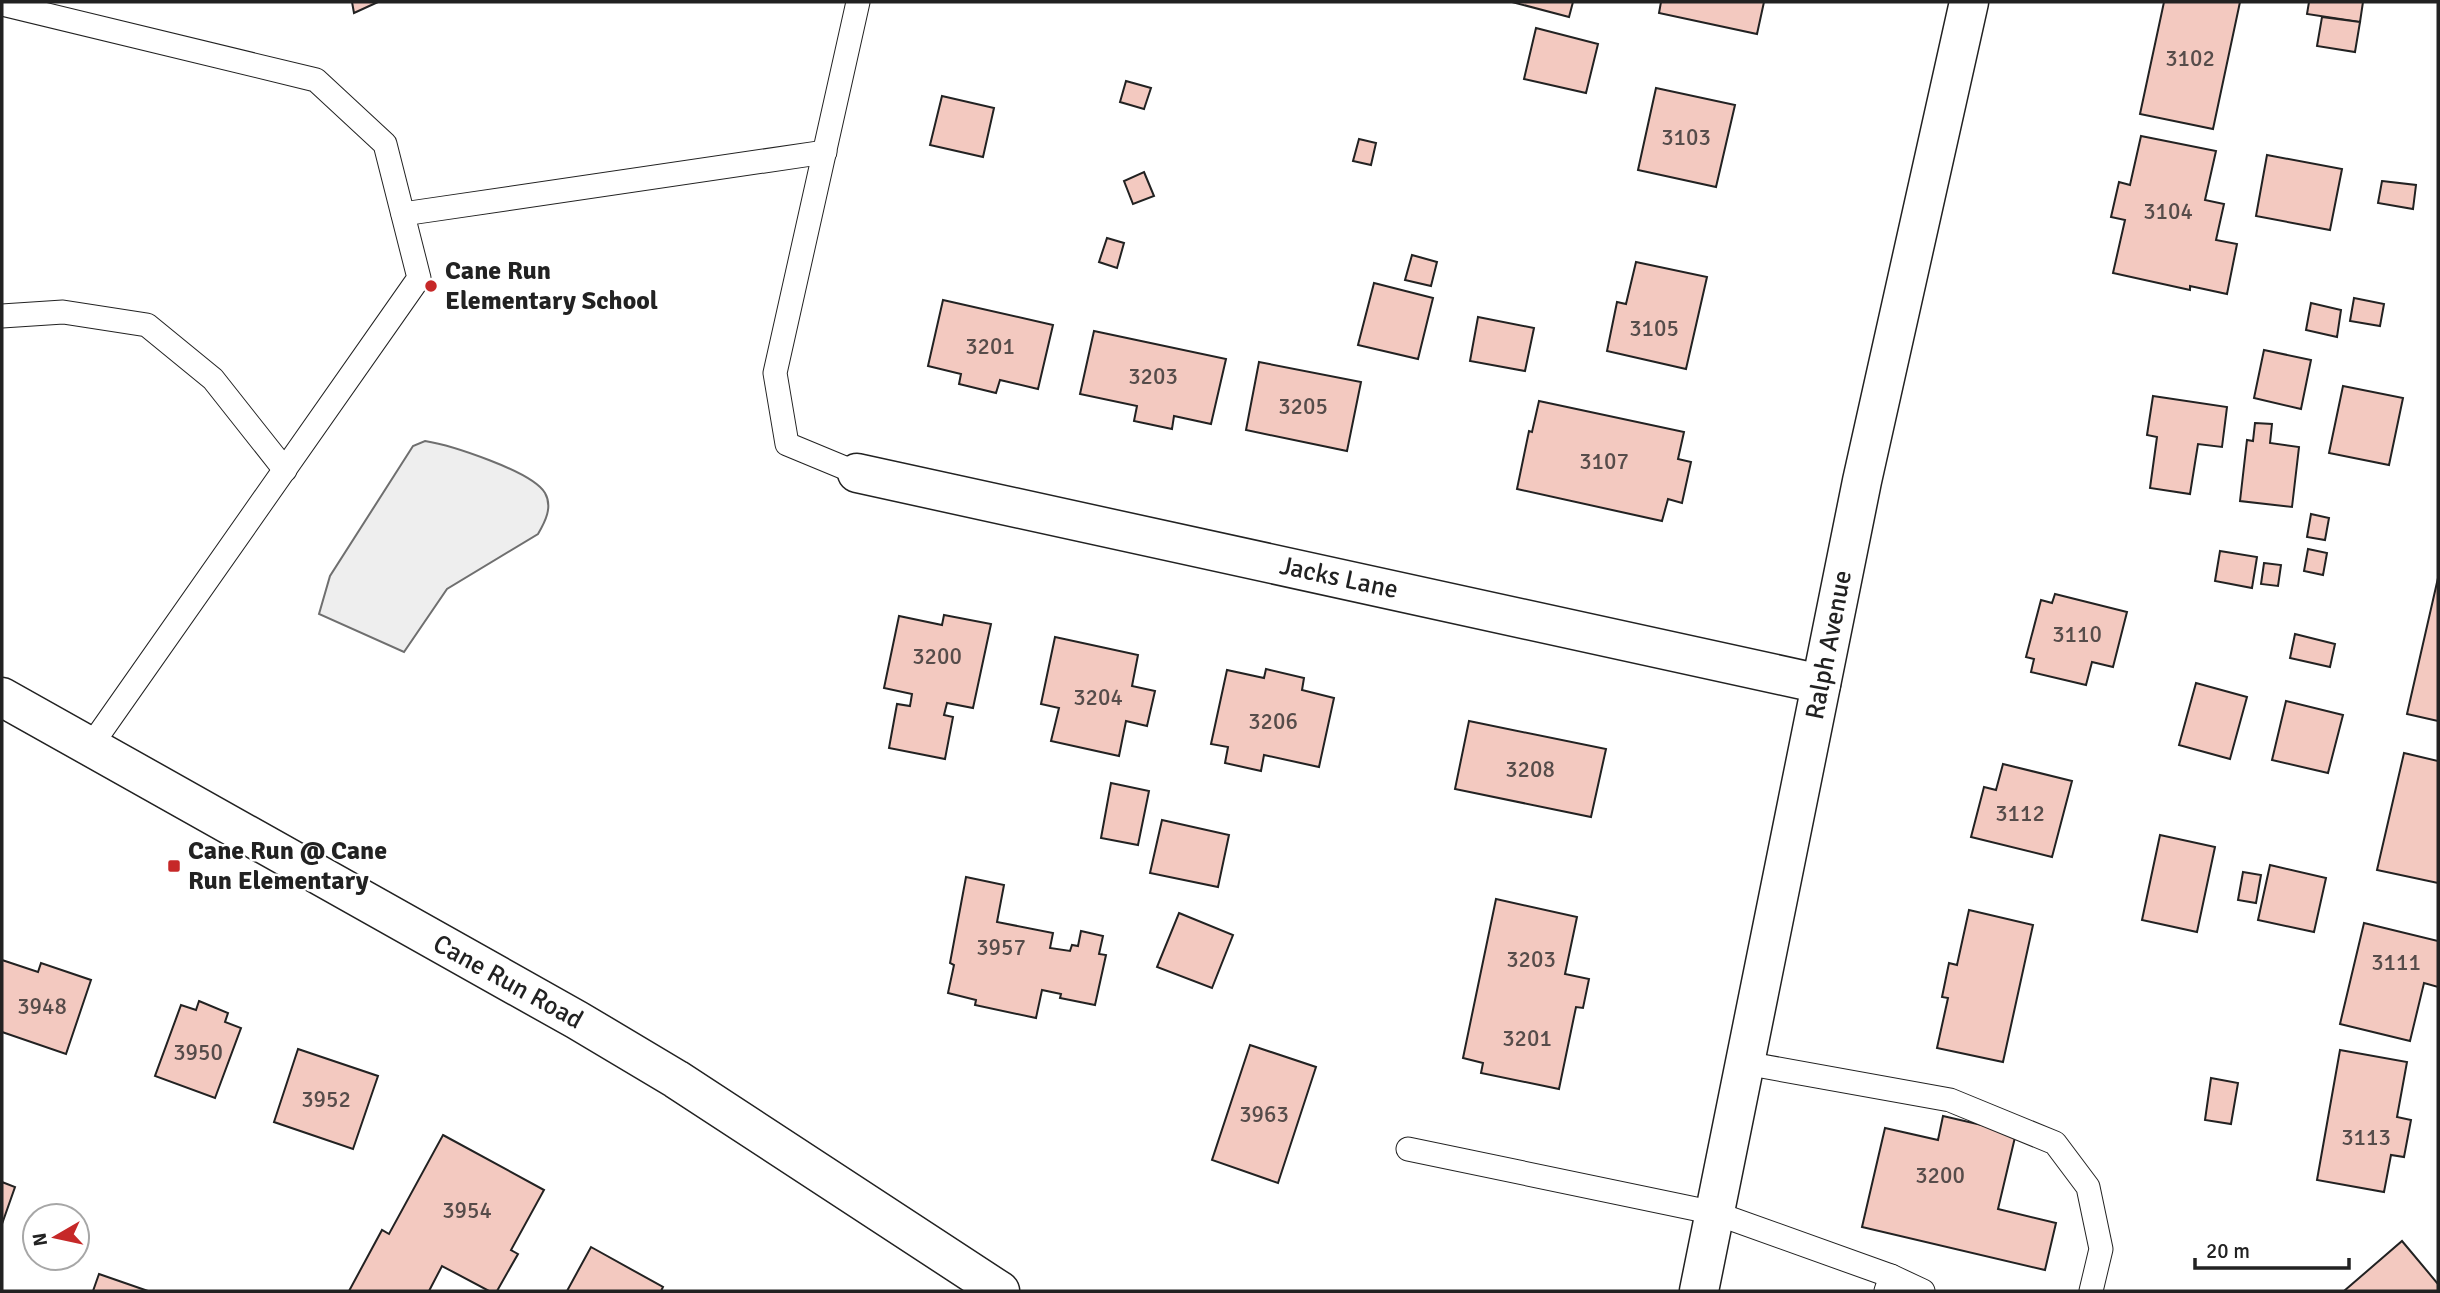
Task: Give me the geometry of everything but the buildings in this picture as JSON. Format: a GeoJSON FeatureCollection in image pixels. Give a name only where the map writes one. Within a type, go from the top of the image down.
{"type":"FeatureCollection","features":[{"type":"Feature","properties":{"kind":"street","name":"Ralph Avenue"},"geometry":{"type":"LineString","coordinates":[[1699,1291],[1862,481],[1969,2]]}},
{"type":"Feature","properties":{"kind":"street","name":"Jacks Lane"},"geometry":{"type":"LineString","coordinates":[[857,473],[1821,684]]}},
{"type":"Feature","properties":{"kind":"street","name":"Cane Run Road"},"geometry":{"type":"LineString","coordinates":[[2,698],[541,1000],[676,1079],[1000,1291]]}},
{"type":"Feature","properties":{"kind":"lane"},"geometry":{"type":"LineString","coordinates":[[857,473],[788,444],[775,373],[858,2]]}},
{"type":"Feature","properties":{"kind":"lane"},"geometry":{"type":"LineString","coordinates":[[2,4],[316,80],[386,144],[419,278],[90,747]]}},
{"type":"Feature","properties":{"kind":"lane"},"geometry":{"type":"LineString","coordinates":[[402,214],[825,152]]}},
{"type":"Feature","properties":{"kind":"lane"},"geometry":{"type":"LineString","coordinates":[[2,316],[63,312],[147,325],[213,379],[285,470]]}},
{"type":"Feature","properties":{"kind":"lane"},"geometry":{"type":"LineString","coordinates":[[1745,1063],[1950,1100],[2055,1143],[2088,1187],[2101,1249],[2091,1291]]}},
{"type":"Feature","properties":{"kind":"lane"},"geometry":{"type":"LineString","coordinates":[[1408,1149],[1715,1213],[1888,1284],[1923,1291]]}},
{"type":"Feature","properties":{"kind":"shaded area"},"geometry":{"type":"Polygon","coordinates":[[[425,441],[471,453],[524,476],[545,493],[548,509],[538,534],[447,589],[404,652],[319,614],[330,576],[413,446],[425,441]]]}},
{"type":"Feature","properties":{"kind":"place","name":"Cane Run Elementary School"},"geometry":{"type":"Point","coordinates":[431,286]}},
{"type":"Feature","properties":{"kind":"place","name":"Cane Run @ Cane Run Elementary"},"geometry":{"type":"Point","coordinates":[174,866]}}]}
